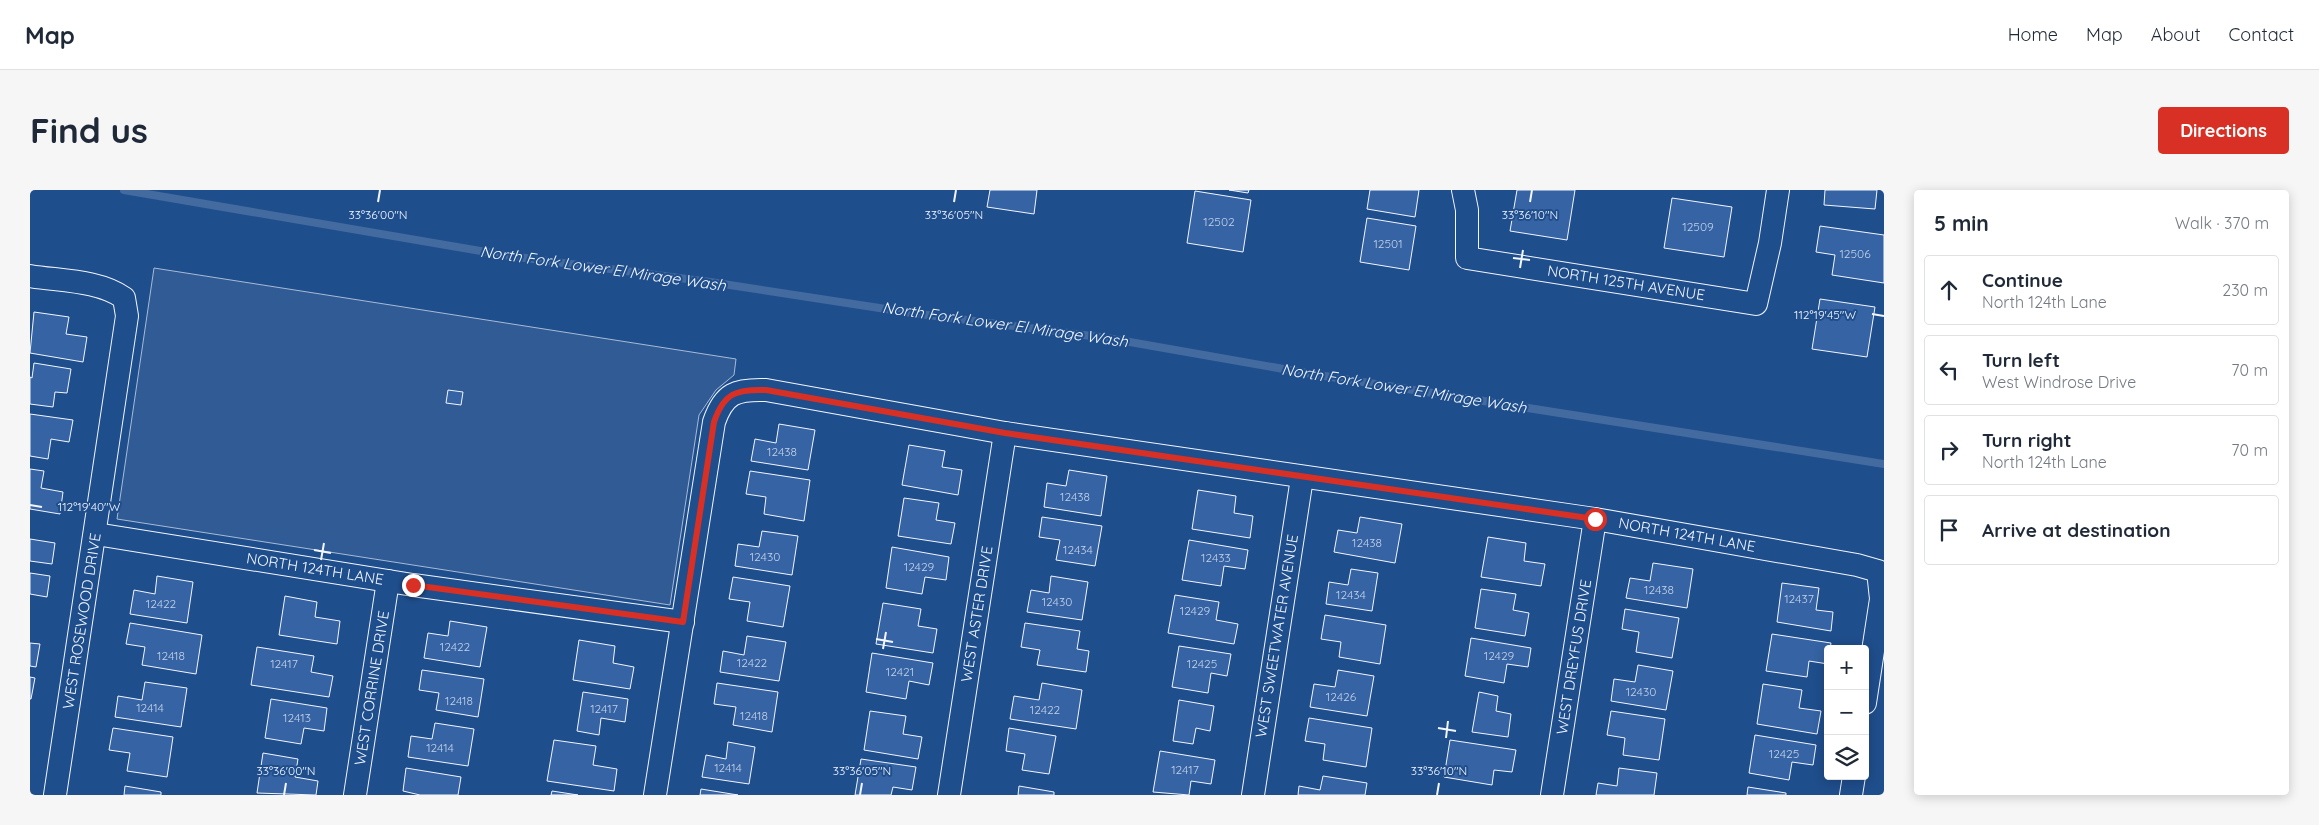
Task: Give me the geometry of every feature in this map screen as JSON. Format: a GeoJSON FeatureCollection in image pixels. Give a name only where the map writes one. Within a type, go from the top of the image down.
{"type":"FeatureCollection","features":[{"type":"Feature","properties":{"kind":"street","name":"NORTH 125TH AVENUE"},"geometry":{"type":"LineString","coordinates":[[1463,190],[1467,210],[1467,258],[1756,304],[1770,243],[1778,190]]}},
{"type":"Feature","properties":{"kind":"street","name":"WEST ROSEWOOD DRIVE"},"geometry":{"type":"LineString","coordinates":[[30,276],[103,287],[115,291],[124,298],[127,316],[96,534],[55,795]]}},
{"type":"Feature","properties":{"kind":"street","name":"NORTH 124TH LANE"},"geometry":{"type":"LineString","coordinates":[[96,534],[388,581],[683,622],[714,422],[719,407],[725,398],[745,389],[766,390],[1005,433],[1302,478],[1595,519],[1857,565],[1878,571],[1881,599],[1878,660]]}},
{"type":"Feature","properties":{"kind":"street","name":"WEST ASTER DRIVE"},"geometry":{"type":"LineString","coordinates":[[949,795],[1005,433]]}},
{"type":"Feature","properties":{"kind":"street","name":"WEST SWEETWATER AVENUE"},"geometry":{"type":"LineString","coordinates":[[1253,795],[1302,478]]}},
{"type":"Feature","properties":{"kind":"street","name":"WEST DREYFUS DRIVE"},"geometry":{"type":"LineString","coordinates":[[1552,795],[1595,519]]}},
{"type":"Feature","properties":{"kind":"street","name":"WEST CORRINE DRIVE"},"geometry":{"type":"LineString","coordinates":[[356,795],[388,581]]}},
{"type":"Feature","properties":{"kind":"street"},"geometry":{"type":"LineString","coordinates":[[655,795],[683,622]]}},
{"type":"Feature","properties":{"kind":"street"},"geometry":{"type":"LineString","coordinates":[[1869,690],[1878,660]]}},
{"type":"Feature","properties":{"kind":"street"},"geometry":{"type":"LineString","coordinates":[[1851,795],[1853,780]]}},
{"type":"Feature","properties":{"kind":"shaded area"},"geometry":{"type":"Polygon","coordinates":[[[154,268],[736,359],[734,375],[716,390],[699,415],[670,605],[117,519],[154,268]]]}},
{"type":"Feature","properties":{"kind":"building"},"geometry":{"type":"Polygon","coordinates":[[[990,190],[1037,190],[1034,214],[987,207],[990,190]]]}},
{"type":"Feature","properties":{"kind":"building"},"geometry":{"type":"Polygon","coordinates":[[[1229,190],[1249,190],[1248,193],[1229,190]]]}},
{"type":"Feature","properties":{"kind":"building"},"geometry":{"type":"Polygon","coordinates":[[[1370,190],[1419,190],[1415,217],[1367,209],[1370,190]]]}},
{"type":"Feature","properties":{"kind":"building"},"geometry":{"type":"Polygon","coordinates":[[[1517,190],[1575,190],[1567,240],[1510,231],[1517,190]]]}},
{"type":"Feature","properties":{"kind":"building"},"geometry":{"type":"Polygon","coordinates":[[[1825,190],[1877,190],[1875,209],[1824,205],[1825,190]]]}},
{"type":"Feature","properties":{"kind":"building"},"geometry":{"type":"Polygon","coordinates":[[[1195,191],[1251,200],[1243,252],[1187,243],[1195,191]]]}},
{"type":"Feature","properties":{"kind":"building"},"geometry":{"type":"Polygon","coordinates":[[[1672,198],[1732,207],[1724,257],[1664,248],[1672,198]]]}},
{"type":"Feature","properties":{"kind":"building"},"geometry":{"type":"Polygon","coordinates":[[[1367,218],[1416,226],[1409,270],[1360,262],[1367,218]]]}},
{"type":"Feature","properties":{"kind":"building"},"geometry":{"type":"Polygon","coordinates":[[[1820,226],[1884,235],[1884,283],[1832,275],[1835,255],[1816,252],[1820,226]]]}},
{"type":"Feature","properties":{"kind":"building"},"geometry":{"type":"Polygon","coordinates":[[[1820,299],[1875,307],[1867,357],[1812,349],[1820,299]]]}},
{"type":"Feature","properties":{"kind":"building"},"geometry":{"type":"Polygon","coordinates":[[[34,312],[69,317],[66,334],[87,337],[83,362],[30,353],[34,312]]]}},
{"type":"Feature","properties":{"kind":"building"},"geometry":{"type":"Polygon","coordinates":[[[34,363],[71,369],[67,393],[55,392],[53,407],[30,404],[30,377],[32,378],[34,363]]]}},
{"type":"Feature","properties":{"kind":"building"},"geometry":{"type":"Polygon","coordinates":[[[448,390],[463,392],[461,405],[446,403],[448,390]]]}},
{"type":"Feature","properties":{"kind":"building"},"geometry":{"type":"Polygon","coordinates":[[[30,414],[73,420],[69,442],[51,439],[48,459],[30,456],[30,414]]]}},
{"type":"Feature","properties":{"kind":"building"},"geometry":{"type":"Polygon","coordinates":[[[779,424],[815,430],[808,470],[751,461],[755,439],[776,443],[779,424]]]}},
{"type":"Feature","properties":{"kind":"building"},"geometry":{"type":"Polygon","coordinates":[[[909,445],[945,451],[942,467],[962,470],[958,495],[902,485],[909,445]]]}},
{"type":"Feature","properties":{"kind":"building"},"geometry":{"type":"Polygon","coordinates":[[[30,469],[44,471],[41,488],[63,492],[60,514],[30,509],[30,469]]]}},
{"type":"Feature","properties":{"kind":"building"},"geometry":{"type":"Polygon","coordinates":[[[1069,470],[1107,476],[1101,516],[1044,507],[1047,483],[1066,486],[1069,470]]]}},
{"type":"Feature","properties":{"kind":"building"},"geometry":{"type":"Polygon","coordinates":[[[750,471],[810,480],[804,521],[764,514],[766,497],[746,494],[750,471]]]}},
{"type":"Feature","properties":{"kind":"building"},"geometry":{"type":"Polygon","coordinates":[[[1198,490],[1236,496],[1234,513],[1253,516],[1250,538],[1192,529],[1198,490]]]}},
{"type":"Feature","properties":{"kind":"building"},"geometry":{"type":"Polygon","coordinates":[[[904,498],[939,503],[936,520],[955,523],[951,544],[898,536],[904,498]]]}},
{"type":"Feature","properties":{"kind":"building"},"geometry":{"type":"Polygon","coordinates":[[[1042,517],[1102,526],[1095,566],[1056,560],[1060,540],[1039,537],[1042,517]]]}},
{"type":"Feature","properties":{"kind":"building"},"geometry":{"type":"Polygon","coordinates":[[[1360,517],[1402,524],[1395,563],[1334,552],[1338,530],[1357,533],[1360,517]]]}},
{"type":"Feature","properties":{"kind":"building"},"geometry":{"type":"Polygon","coordinates":[[[762,531],[798,536],[792,575],[735,566],[738,544],[759,547],[762,531]]]}},
{"type":"Feature","properties":{"kind":"building"},"geometry":{"type":"Polygon","coordinates":[[[1488,537],[1526,543],[1524,561],[1545,564],[1541,586],[1481,577],[1488,537]]]}},
{"type":"Feature","properties":{"kind":"building"},"geometry":{"type":"Polygon","coordinates":[[[30,539],[55,543],[52,564],[30,561],[30,539]]]}},
{"type":"Feature","properties":{"kind":"building"},"geometry":{"type":"Polygon","coordinates":[[[1189,540],[1248,550],[1245,569],[1224,566],[1221,586],[1182,580],[1189,540]]]}},
{"type":"Feature","properties":{"kind":"building"},"geometry":{"type":"Polygon","coordinates":[[[892,547],[949,557],[946,580],[925,577],[922,594],[886,588],[892,547]]]}},
{"type":"Feature","properties":{"kind":"building"},"geometry":{"type":"Polygon","coordinates":[[[1653,563],[1693,569],[1687,608],[1626,598],[1630,578],[1650,581],[1653,563]]]}},
{"type":"Feature","properties":{"kind":"building"},"geometry":{"type":"Polygon","coordinates":[[[1351,569],[1378,573],[1372,611],[1326,604],[1329,582],[1348,585],[1351,569]]]}},
{"type":"Feature","properties":{"kind":"building"},"geometry":{"type":"Polygon","coordinates":[[[30,573],[50,576],[47,597],[30,594],[30,573]]]}},
{"type":"Feature","properties":{"kind":"building"},"geometry":{"type":"Polygon","coordinates":[[[157,576],[193,582],[187,623],[130,614],[134,590],[155,594],[157,576]]]}},
{"type":"Feature","properties":{"kind":"building"},"geometry":{"type":"Polygon","coordinates":[[[1051,576],[1088,582],[1082,620],[1027,612],[1031,590],[1049,593],[1051,576]]]}},
{"type":"Feature","properties":{"kind":"building"},"geometry":{"type":"Polygon","coordinates":[[[733,577],[790,586],[783,627],[747,621],[750,602],[729,599],[733,577]]]}},
{"type":"Feature","properties":{"kind":"building"},"geometry":{"type":"Polygon","coordinates":[[[1782,583],[1819,588],[1816,610],[1833,612],[1831,631],[1777,622],[1782,583]]]}},
{"type":"Feature","properties":{"kind":"building"},"geometry":{"type":"Polygon","coordinates":[[[1481,589],[1516,594],[1513,610],[1529,613],[1525,636],[1475,628],[1481,589]]]}},
{"type":"Feature","properties":{"kind":"building"},"geometry":{"type":"Polygon","coordinates":[[[1175,595],[1219,602],[1216,620],[1238,624],[1234,644],[1168,633],[1175,595]]]}},
{"type":"Feature","properties":{"kind":"building"},"geometry":{"type":"Polygon","coordinates":[[[285,596],[317,602],[315,617],[340,621],[337,644],[279,635],[285,596]]]}},
{"type":"Feature","properties":{"kind":"building"},"geometry":{"type":"Polygon","coordinates":[[[883,603],[921,609],[918,626],[937,629],[933,653],[876,644],[883,603]]]}},
{"type":"Feature","properties":{"kind":"building"},"geometry":{"type":"Polygon","coordinates":[[[1625,609],[1679,618],[1672,658],[1636,652],[1639,632],[1622,629],[1625,609]]]}},
{"type":"Feature","properties":{"kind":"building"},"geometry":{"type":"Polygon","coordinates":[[[1325,615],[1386,625],[1380,664],[1339,657],[1341,642],[1321,639],[1325,615]]]}},
{"type":"Feature","properties":{"kind":"building"},"geometry":{"type":"Polygon","coordinates":[[[450,621],[487,627],[480,667],[424,658],[428,633],[448,636],[450,621]]]}},
{"type":"Feature","properties":{"kind":"building"},"geometry":{"type":"Polygon","coordinates":[[[130,623],[202,635],[196,674],[142,665],[145,647],[126,644],[130,623]]]}},
{"type":"Feature","properties":{"kind":"building"},"geometry":{"type":"Polygon","coordinates":[[[1025,623],[1080,631],[1077,649],[1089,651],[1086,672],[1037,665],[1040,650],[1021,647],[1025,623]]]}},
{"type":"Feature","properties":{"kind":"building"},"geometry":{"type":"Polygon","coordinates":[[[1772,634],[1831,643],[1831,645],[1824,645],[1824,663],[1809,661],[1807,677],[1766,671],[1772,634]]]}},
{"type":"Feature","properties":{"kind":"building"},"geometry":{"type":"Polygon","coordinates":[[[747,636],[786,642],[779,681],[720,672],[723,651],[744,655],[747,636]]]}},
{"type":"Feature","properties":{"kind":"building"},"geometry":{"type":"Polygon","coordinates":[[[1471,638],[1531,648],[1528,667],[1507,664],[1504,683],[1465,676],[1471,638]]]}},
{"type":"Feature","properties":{"kind":"building"},"geometry":{"type":"Polygon","coordinates":[[[579,640],[615,646],[613,663],[634,667],[630,689],[573,680],[579,640]]]}},
{"type":"Feature","properties":{"kind":"building"},"geometry":{"type":"Polygon","coordinates":[[[30,643],[40,644],[36,667],[30,666],[30,643]]]}},
{"type":"Feature","properties":{"kind":"building"},"geometry":{"type":"Polygon","coordinates":[[[1179,646],[1231,654],[1227,676],[1211,673],[1208,693],[1172,687],[1179,646]]]}},
{"type":"Feature","properties":{"kind":"building"},"geometry":{"type":"Polygon","coordinates":[[[257,647],[314,656],[311,672],[333,676],[329,697],[251,685],[257,647]]]}},
{"type":"Feature","properties":{"kind":"building"},"geometry":{"type":"Polygon","coordinates":[[[872,653],[933,663],[929,685],[909,681],[906,699],[866,692],[872,653]]]}},
{"type":"Feature","properties":{"kind":"building"},"geometry":{"type":"Polygon","coordinates":[[[1638,665],[1673,671],[1666,710],[1611,701],[1614,679],[1635,682],[1638,665]]]}},
{"type":"Feature","properties":{"kind":"building"},"geometry":{"type":"Polygon","coordinates":[[[422,670],[484,679],[478,717],[436,710],[439,693],[419,690],[422,670]]]}},
{"type":"Feature","properties":{"kind":"building"},"geometry":{"type":"Polygon","coordinates":[[[1338,670],[1374,676],[1367,716],[1310,707],[1314,684],[1335,687],[1338,670]]]}},
{"type":"Feature","properties":{"kind":"building"},"geometry":{"type":"Polygon","coordinates":[[[30,677],[35,678],[31,699],[30,699],[30,677]]]}},
{"type":"Feature","properties":{"kind":"building"},"geometry":{"type":"Polygon","coordinates":[[[145,682],[187,688],[181,727],[115,717],[118,696],[142,700],[145,682]]]}},
{"type":"Feature","properties":{"kind":"building"},"geometry":{"type":"Polygon","coordinates":[[[717,683],[778,692],[772,732],[733,725],[736,707],[714,704],[717,683]]]}},
{"type":"Feature","properties":{"kind":"building"},"geometry":{"type":"Polygon","coordinates":[[[1042,683],[1082,690],[1076,729],[1010,719],[1014,696],[1039,700],[1042,683]]]}},
{"type":"Feature","properties":{"kind":"building"},"geometry":{"type":"Polygon","coordinates":[[[1763,684],[1802,690],[1799,708],[1821,711],[1817,734],[1757,724],[1763,684]]]}},
{"type":"Feature","properties":{"kind":"building"},"geometry":{"type":"Polygon","coordinates":[[[583,692],[628,699],[625,722],[601,718],[599,735],[577,731],[583,692]]]}},
{"type":"Feature","properties":{"kind":"building"},"geometry":{"type":"Polygon","coordinates":[[[1479,692],[1498,696],[1496,711],[1511,714],[1508,737],[1472,732],[1479,692]]]}},
{"type":"Feature","properties":{"kind":"building"},"geometry":{"type":"Polygon","coordinates":[[[271,699],[327,708],[324,731],[304,728],[301,744],[265,738],[271,699]]]}},
{"type":"Feature","properties":{"kind":"building"},"geometry":{"type":"Polygon","coordinates":[[[1179,700],[1214,706],[1210,731],[1196,728],[1193,744],[1173,741],[1179,700]]]}},
{"type":"Feature","properties":{"kind":"building"},"geometry":{"type":"Polygon","coordinates":[[[870,711],[906,716],[903,734],[922,737],[918,759],[864,750],[870,711]]]}},
{"type":"Feature","properties":{"kind":"building"},"geometry":{"type":"Polygon","coordinates":[[[1611,711],[1665,719],[1659,760],[1623,755],[1625,738],[1607,735],[1611,711]]]}},
{"type":"Feature","properties":{"kind":"building"},"geometry":{"type":"Polygon","coordinates":[[[1309,718],[1372,728],[1366,767],[1323,760],[1325,744],[1305,741],[1309,718]]]}},
{"type":"Feature","properties":{"kind":"building"},"geometry":{"type":"Polygon","coordinates":[[[435,723],[474,729],[468,766],[408,757],[411,736],[432,739],[435,723]]]}},
{"type":"Feature","properties":{"kind":"building"},"geometry":{"type":"Polygon","coordinates":[[[113,728],[173,737],[167,777],[127,771],[130,753],[109,750],[113,728]]]}},
{"type":"Feature","properties":{"kind":"building"},"geometry":{"type":"Polygon","coordinates":[[[1009,728],[1056,736],[1049,774],[1022,770],[1025,754],[1006,751],[1009,728]]]}},
{"type":"Feature","properties":{"kind":"building"},"geometry":{"type":"Polygon","coordinates":[[[1755,735],[1816,745],[1813,765],[1792,762],[1789,780],[1749,773],[1755,735]]]}},
{"type":"Feature","properties":{"kind":"building"},"geometry":{"type":"Polygon","coordinates":[[[554,740],[596,746],[593,765],[617,769],[614,791],[547,781],[554,740]]]}},
{"type":"Feature","properties":{"kind":"building"},"geometry":{"type":"Polygon","coordinates":[[[1450,740],[1516,750],[1512,772],[1494,770],[1492,785],[1444,777],[1450,740]]]}},
{"type":"Feature","properties":{"kind":"building"},"geometry":{"type":"Polygon","coordinates":[[[728,742],[755,747],[749,784],[702,777],[706,755],[726,759],[728,742]]]}},
{"type":"Feature","properties":{"kind":"building"},"geometry":{"type":"Polygon","coordinates":[[[1160,751],[1215,760],[1211,784],[1191,781],[1189,795],[1153,792],[1160,751]]]}},
{"type":"Feature","properties":{"kind":"building"},"geometry":{"type":"Polygon","coordinates":[[[263,753],[298,759],[295,777],[318,781],[316,795],[257,793],[263,753]]]}},
{"type":"Feature","properties":{"kind":"building"},"geometry":{"type":"Polygon","coordinates":[[[861,759],[916,767],[912,790],[893,787],[891,795],[855,795],[861,759]]]}},
{"type":"Feature","properties":{"kind":"building"},"geometry":{"type":"Polygon","coordinates":[[[406,768],[461,777],[458,795],[420,795],[403,791],[406,768]]]}},
{"type":"Feature","properties":{"kind":"building"},"geometry":{"type":"Polygon","coordinates":[[[1619,768],[1657,773],[1654,795],[1596,795],[1598,783],[1617,786],[1619,768]]]}},
{"type":"Feature","properties":{"kind":"building"},"geometry":{"type":"Polygon","coordinates":[[[1323,776],[1367,783],[1365,795],[1298,795],[1299,786],[1320,790],[1323,776]]]}},
{"type":"Feature","properties":{"kind":"building"},"geometry":{"type":"Polygon","coordinates":[[[125,786],[161,792],[161,795],[124,795],[125,786]]]}},
{"type":"Feature","properties":{"kind":"building"},"geometry":{"type":"Polygon","coordinates":[[[1019,786],[1054,792],[1054,795],[1018,795],[1019,786]]]}},
{"type":"Feature","properties":{"kind":"building"},"geometry":{"type":"Polygon","coordinates":[[[1748,787],[1786,793],[1786,795],[1747,795],[1748,787]]]}},
{"type":"Feature","properties":{"kind":"building"},"geometry":{"type":"Polygon","coordinates":[[[701,789],[738,795],[700,795],[701,789]]]}},
{"type":"Feature","properties":{"kind":"building"},"geometry":{"type":"Polygon","coordinates":[[[552,791],[578,795],[551,795],[552,791]]]}},
{"type":"Feature","properties":{"kind":"waterway","name":"North Fork Lower El Mirage Wash"},"geometry":{"type":"LineString","coordinates":[[124,190],[510,256],[710,282],[912,313],[1107,338],[1312,374],[1884,464]]}},
{"type":"Feature","properties":{"kind":"route"},"geometry":{"type":"LineString","coordinates":[[413,585],[683,622],[714,422],[719,407],[725,398],[745,389],[766,390],[1005,433],[1302,478],[1595,519]]}}]}
